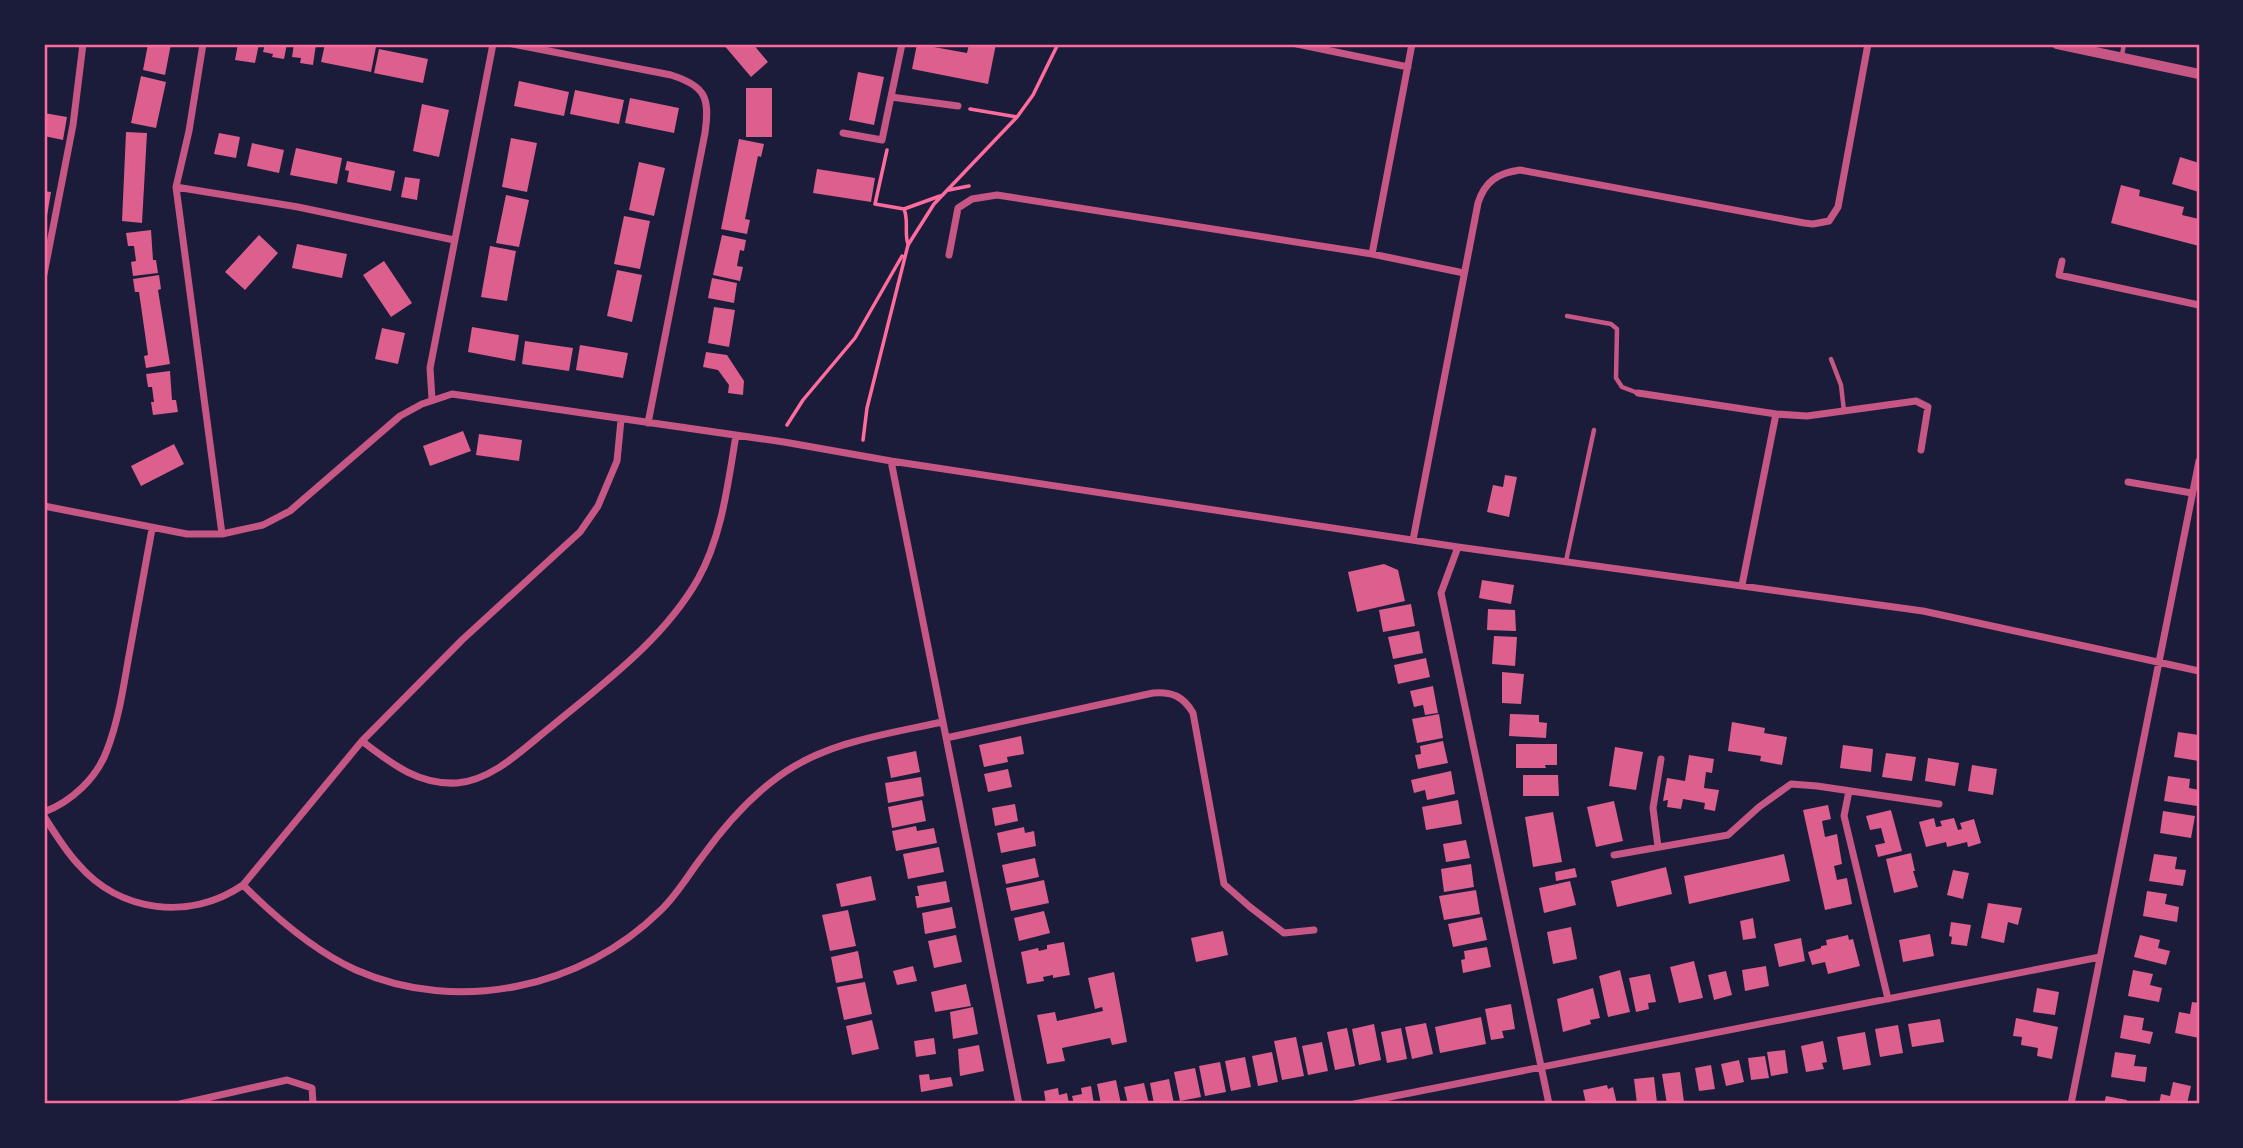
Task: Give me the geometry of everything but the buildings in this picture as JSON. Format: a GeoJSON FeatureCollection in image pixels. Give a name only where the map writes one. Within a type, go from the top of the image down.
{"type":"FeatureCollection","features":[{"type":"Feature","properties":{"kind":"street"},"geometry":{"type":"LineString","coordinates":[[44,274],[73,125],[83,44]]}},
{"type":"Feature","properties":{"kind":"street"},"geometry":{"type":"LineString","coordinates":[[203,44],[189,131],[176,187],[222,534]]}},
{"type":"Feature","properties":{"kind":"street"},"geometry":{"type":"LineString","coordinates":[[432,399],[430,368],[493,44]]}},
{"type":"Feature","properties":{"kind":"street"},"geometry":{"type":"LineString","coordinates":[[513,44],[671,75],[691,82],[705,96],[708,115],[705,133],[648,424]]}},
{"type":"Feature","properties":{"kind":"street"},"geometry":{"type":"LineString","coordinates":[[843,133],[881,140],[902,44]]}},
{"type":"Feature","properties":{"kind":"street"},"geometry":{"type":"LineString","coordinates":[[1297,44],[1408,67]]}},
{"type":"Feature","properties":{"kind":"street"},"geometry":{"type":"LineString","coordinates":[[1372,254],[1412,44]]}},
{"type":"Feature","properties":{"kind":"street"},"geometry":{"type":"LineString","coordinates":[[1413,540],[1464,273],[1482,192],[1492,179],[1510,171],[1528,171],[1804,223],[1829,221],[1838,207],[1868,44]]}},
{"type":"Feature","properties":{"kind":"street"},"geometry":{"type":"LineString","coordinates":[[2057,44],[2122,56],[2199,75]]}},
{"type":"Feature","properties":{"kind":"street"},"geometry":{"type":"LineString","coordinates":[[891,97],[958,106]]}},
{"type":"Feature","properties":{"kind":"street"},"geometry":{"type":"LineString","coordinates":[[176,187],[298,207],[454,240]]}},
{"type":"Feature","properties":{"kind":"street"},"geometry":{"type":"LineString","coordinates":[[949,256],[958,208],[972,199],[997,195],[1372,254],[1464,273]]}},
{"type":"Feature","properties":{"kind":"street"},"geometry":{"type":"LineString","coordinates":[[2062,261],[2059,275],[2199,305]]}},
{"type":"Feature","properties":{"kind":"street"},"geometry":{"type":"LineString","coordinates":[[1638,393],[1776,414],[1807,416],[1916,401],[1928,407],[1921,450]]}},
{"type":"Feature","properties":{"kind":"street"},"geometry":{"type":"LineString","coordinates":[[44,506],[152,529],[197,535],[222,534],[263,524],[290,511],[400,416],[432,399],[452,394],[736,435],[1458,547],[1923,611],[2199,671]]}},
{"type":"Feature","properties":{"kind":"street"},"geometry":{"type":"LineString","coordinates":[[1742,585],[1776,414]]}},
{"type":"Feature","properties":{"kind":"street"},"geometry":{"type":"LineString","coordinates":[[152,529],[122,696],[107,751],[94,773],[72,797],[44,814],[78,865],[102,886],[146,906],[168,909],[215,900],[243,885],[362,741],[461,640],[580,532],[598,506],[617,461],[621,420]]}},
{"type":"Feature","properties":{"kind":"street"},"geometry":{"type":"LineString","coordinates":[[362,741],[416,778],[436,783],[460,783],[479,778],[507,762],[604,684],[671,615],[697,580],[712,548],[736,435]]}},
{"type":"Feature","properties":{"kind":"street"},"geometry":{"type":"LineString","coordinates":[[891,461],[1018,1104]]}},
{"type":"Feature","properties":{"kind":"street"},"geometry":{"type":"LineString","coordinates":[[2071,1104],[2199,461]]}},
{"type":"Feature","properties":{"kind":"street"},"geometry":{"type":"LineString","coordinates":[[2128,482],[2193,493]]}},
{"type":"Feature","properties":{"kind":"street"},"geometry":{"type":"LineString","coordinates":[[1458,547],[1441,593],[1549,1104]]}},
{"type":"Feature","properties":{"kind":"street"},"geometry":{"type":"LineString","coordinates":[[946,737],[1153,692],[1173,694],[1181,698],[1193,713],[1224,884],[1250,908],[1284,933],[1314,930]]}},
{"type":"Feature","properties":{"kind":"street"},"geometry":{"type":"LineString","coordinates":[[243,885],[262,904],[324,953],[356,970],[410,987],[446,992],[512,989],[561,975],[615,947],[643,927],[671,900],[704,854],[748,801],[779,775],[840,746],[942,722]]}},
{"type":"Feature","properties":{"kind":"street"},"geometry":{"type":"LineString","coordinates":[[1658,847],[1653,808],[1661,759]]}},
{"type":"Feature","properties":{"kind":"street"},"geometry":{"type":"LineString","coordinates":[[1614,855],[1728,835],[1759,807],[1791,785],[1939,804]]}},
{"type":"Feature","properties":{"kind":"street"},"geometry":{"type":"LineString","coordinates":[[1849,791],[1844,816],[1888,999]]}},
{"type":"Feature","properties":{"kind":"street"},"geometry":{"type":"LineString","coordinates":[[1354,1104],[2100,957]]}},
{"type":"Feature","properties":{"kind":"street"},"geometry":{"type":"LineString","coordinates":[[180,1104],[287,1080],[312,1088],[313,1103]]}},
{"type":"Feature","properties":{"kind":"lane"},"geometry":{"type":"LineString","coordinates":[[2122,56],[2124,44]]}},
{"type":"Feature","properties":{"kind":"lane"},"geometry":{"type":"LineString","coordinates":[[1567,316],[1611,324],[1617,329],[1614,368],[1616,378],[1622,387],[1638,393]]}},
{"type":"Feature","properties":{"kind":"lane"},"geometry":{"type":"LineString","coordinates":[[1831,359],[1841,385],[1844,412]]}},
{"type":"Feature","properties":{"kind":"lane"},"geometry":{"type":"LineString","coordinates":[[1566,561],[1594,430]]}},
{"type":"Feature","properties":{"kind":"path"},"geometry":{"type":"LineString","coordinates":[[958,106],[1017,117]]}},
{"type":"Feature","properties":{"kind":"path"},"geometry":{"type":"LineString","coordinates":[[881,140],[889,141],[875,204],[904,209],[942,195]]}},
{"type":"Feature","properties":{"kind":"path"},"geometry":{"type":"LineString","coordinates":[[904,209],[908,223],[908,245]]}},
{"type":"Feature","properties":{"kind":"path"},"geometry":{"type":"LineString","coordinates":[[787,425],[803,400],[855,338],[905,251]]}}]}
